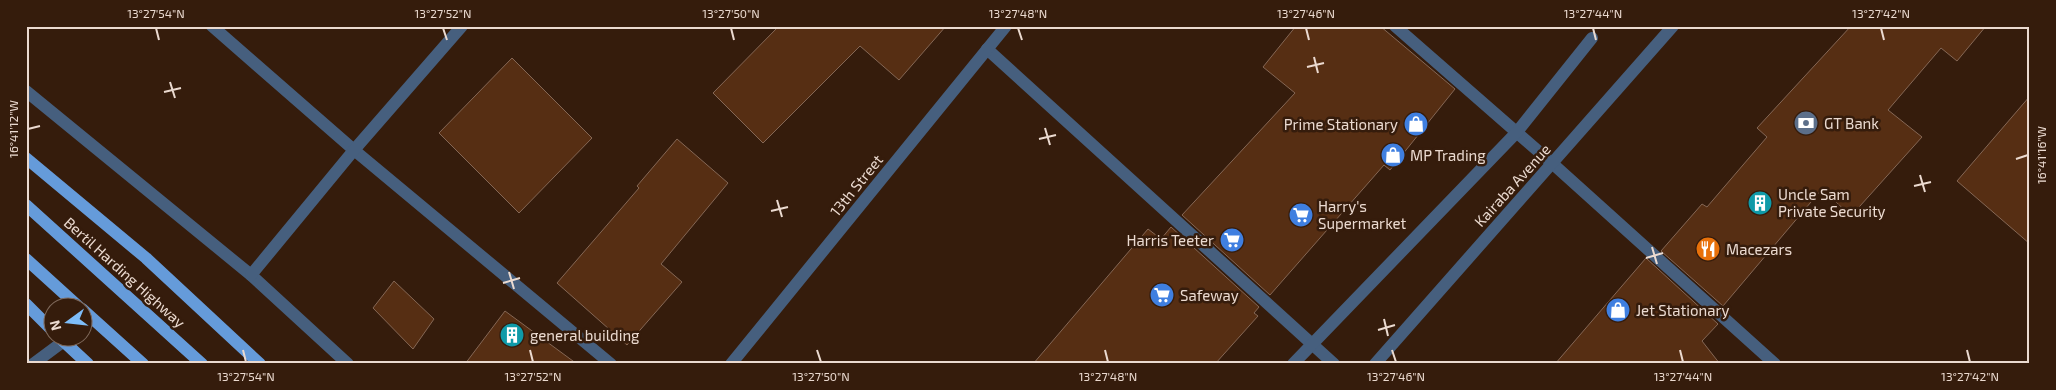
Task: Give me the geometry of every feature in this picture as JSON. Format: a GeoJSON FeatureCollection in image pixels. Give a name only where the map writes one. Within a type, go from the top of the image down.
{"type":"FeatureCollection","features":[{"type":"Feature","properties":{"kind":"main road"},"geometry":{"type":"LineString","coordinates":[[26,158],[146,258],[260,364]]}},
{"type":"Feature","properties":{"kind":"main road","name":"Bertil Harding Highway"},"geometry":{"type":"LineString","coordinates":[[26,205],[202,364]]}},
{"type":"Feature","properties":{"kind":"main road"},"geometry":{"type":"LineString","coordinates":[[26,259],[70,298]]}},
{"type":"Feature","properties":{"kind":"main road"},"geometry":{"type":"LineString","coordinates":[[26,304],[42,320]]}},
{"type":"Feature","properties":{"kind":"main road"},"geometry":{"type":"LineString","coordinates":[[92,318],[143,364]]}},
{"type":"Feature","properties":{"kind":"main road"},"geometry":{"type":"LineString","coordinates":[[71,348],[88,364]]}},
{"type":"Feature","properties":{"kind":"street"},"geometry":{"type":"LineString","coordinates":[[212,26],[354,150],[611,364]]}},
{"type":"Feature","properties":{"kind":"street"},"geometry":{"type":"LineString","coordinates":[[251,275],[354,150],[462,26]]}},
{"type":"Feature","properties":{"kind":"street","name":"13th Street"},"geometry":{"type":"LineString","coordinates":[[731,364],[1006,26]]}},
{"type":"Feature","properties":{"kind":"street"},"geometry":{"type":"LineString","coordinates":[[1395,26],[1553,164],[1775,364]]}},
{"type":"Feature","properties":{"kind":"street","name":"Kairaba Avenue"},"geometry":{"type":"LineString","coordinates":[[1375,364],[1673,26]]}},
{"type":"Feature","properties":{"kind":"street"},"geometry":{"type":"LineString","coordinates":[[1293,364],[1311,343],[1517,132],[1592,38]]}},
{"type":"Feature","properties":{"kind":"street"},"geometry":{"type":"LineString","coordinates":[[987,49],[1334,364]]}},
{"type":"Feature","properties":{"kind":"street"},"geometry":{"type":"LineString","coordinates":[[26,91],[251,275],[348,364]]}},
{"type":"Feature","properties":{"kind":"street"},"geometry":{"type":"LineString","coordinates":[[33,364],[52,348]]}},
{"type":"Feature","properties":{"kind":"building"},"geometry":{"type":"Polygon","coordinates":[[[779,26],[946,26],[899,80],[860,46],[763,143],[713,93],[779,26]]]}},
{"type":"Feature","properties":{"kind":"building"},"geometry":{"type":"Polygon","coordinates":[[[1296,26],[1380,26],[1455,89],[1390,170],[1384,165],[1270,295],[1182,215],[1295,93],[1263,67],[1296,26]]]}},
{"type":"Feature","properties":{"kind":"building"},"geometry":{"type":"Polygon","coordinates":[[[1851,26],[1986,26],[1957,61],[1941,48],[1888,110],[1922,137],[1851,216],[1822,189],[1723,306],[1661,251],[1702,204],[1707,207],[1767,137],[1757,128],[1851,26]]]}},
{"type":"Feature","properties":{"kind":"building"},"geometry":{"type":"Polygon","coordinates":[[[512,58],[592,138],[519,213],[439,133],[512,58]]]}},
{"type":"Feature","properties":{"kind":"building"},"geometry":{"type":"Polygon","coordinates":[[[2030,96],[2030,244],[1957,181],[2030,96]]]}},
{"type":"Feature","properties":{"kind":"building"},"geometry":{"type":"Polygon","coordinates":[[[677,139],[728,183],[661,264],[682,282],[627,345],[557,283],[639,188],[637,186],[677,139]]]}},
{"type":"Feature","properties":{"kind":"building","name":"Safeway"},"geometry":{"type":"Polygon","coordinates":[[[1171,227],[1259,307],[1254,313],[1258,316],[1215,364],[1033,364],[1148,229],[1161,239],[1171,227]]]}},
{"type":"Feature","properties":{"kind":"building"},"geometry":{"type":"Polygon","coordinates":[[[1646,258],[1718,324],[1702,341],[1720,364],[1555,364],[1646,258]]]}},
{"type":"Feature","properties":{"kind":"building"},"geometry":{"type":"Polygon","coordinates":[[[394,281],[434,319],[413,349],[373,308],[394,281]]]}},
{"type":"Feature","properties":{"kind":"building","name":"general building"},"geometry":{"type":"Polygon","coordinates":[[[505,311],[577,364],[465,364],[505,311]]]}},
{"type":"Feature","properties":{"kind":"place","name":"GT Bank"},"geometry":{"type":"Point","coordinates":[1806,123]}},
{"type":"Feature","properties":{"kind":"place","name":"Prime Stationary"},"geometry":{"type":"Point","coordinates":[1416,124]}},
{"type":"Feature","properties":{"kind":"place","name":"MP Trading"},"geometry":{"type":"Point","coordinates":[1393,155]}},
{"type":"Feature","properties":{"kind":"place","name":"Uncle Sam Private Security"},"geometry":{"type":"Point","coordinates":[1760,203]}},
{"type":"Feature","properties":{"kind":"place","name":"Harry's Supermarket"},"geometry":{"type":"Point","coordinates":[1301,215]}},
{"type":"Feature","properties":{"kind":"place","name":"Harris Teeter"},"geometry":{"type":"Point","coordinates":[1232,240]}},
{"type":"Feature","properties":{"kind":"place","name":"Macezars"},"geometry":{"type":"Point","coordinates":[1708,249]}},
{"type":"Feature","properties":{"kind":"place","name":"Safeway"},"geometry":{"type":"Point","coordinates":[1162,295]}},
{"type":"Feature","properties":{"kind":"place","name":"Jet Stationary"},"geometry":{"type":"Point","coordinates":[1618,310]}},
{"type":"Feature","properties":{"kind":"place","name":"general building"},"geometry":{"type":"Point","coordinates":[512,335]}}]}
